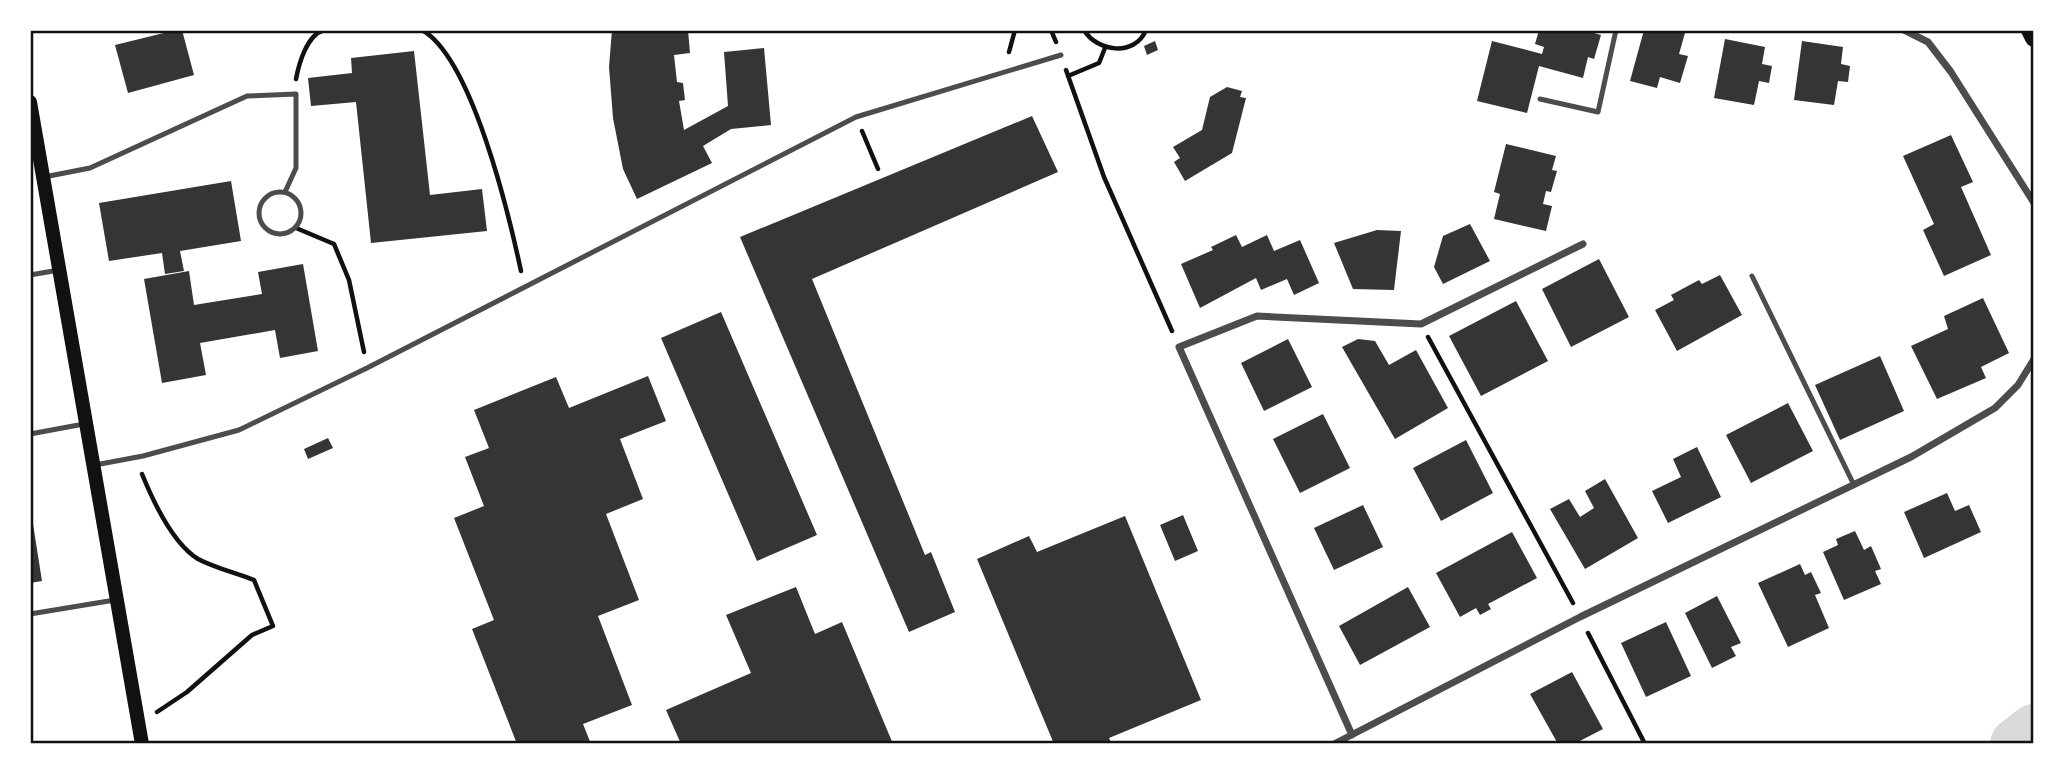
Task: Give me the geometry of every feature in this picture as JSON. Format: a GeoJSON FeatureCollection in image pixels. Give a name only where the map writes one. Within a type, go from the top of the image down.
{"type":"FeatureCollection","features":[{"type":"Feature","properties":{"kind":"main road"},"geometry":{"type":"LineString","coordinates":[[2030,30],[2034,38]]}},
{"type":"Feature","properties":{"kind":"main road"},"geometry":{"type":"LineString","coordinates":[[30,102],[91,466],[142,744]]}},
{"type":"Feature","properties":{"kind":"street"},"geometry":{"type":"LineString","coordinates":[[1904,30],[1928,42],[1951,72],[2034,203]]}},
{"type":"Feature","properties":{"kind":"street"},"geometry":{"type":"LineString","coordinates":[[1352,735],[1179,347],[1257,316],[1421,324],[1583,244]]}},
{"type":"Feature","properties":{"kind":"street"},"geometry":{"type":"LineString","coordinates":[[1334,744],[1580,617],[1911,457],[1995,408],[2018,385],[2034,359]]}},
{"type":"Feature","properties":{"kind":"lane"},"geometry":{"type":"LineString","coordinates":[[1540,99],[1598,112],[1616,30]]}},
{"type":"Feature","properties":{"kind":"lane"},"geometry":{"type":"LineString","coordinates":[[91,466],[135,458],[239,430],[367,368],[524,285],[856,117],[1061,55]]}},
{"type":"Feature","properties":{"kind":"lane"},"geometry":{"type":"LineString","coordinates":[[44,177],[90,167],[247,96],[296,94],[296,168],[285,192]]}},
{"type":"Feature","properties":{"kind":"lane"},"geometry":{"type":"LineString","coordinates":[[275,192],[285,192],[295,197],[301,209],[296,228],[285,235],[276,235],[261,224],[258,211],[264,198],[275,192]]}},
{"type":"Feature","properties":{"kind":"lane"},"geometry":{"type":"LineString","coordinates":[[30,275],[59,270]]}},
{"type":"Feature","properties":{"kind":"lane"},"geometry":{"type":"LineString","coordinates":[[1752,276],[1854,485]]}},
{"type":"Feature","properties":{"kind":"lane"},"geometry":{"type":"LineString","coordinates":[[30,434],[84,424]]}},
{"type":"Feature","properties":{"kind":"lane"},"geometry":{"type":"LineString","coordinates":[[30,614],[115,600]]}},
{"type":"Feature","properties":{"kind":"path"},"geometry":{"type":"LineString","coordinates":[[296,94],[299,65],[308,46],[319,31],[324,30]]}},
{"type":"Feature","properties":{"kind":"path"},"geometry":{"type":"LineString","coordinates":[[422,30],[444,51],[461,81],[505,195],[524,285]]}},
{"type":"Feature","properties":{"kind":"path"},"geometry":{"type":"LineString","coordinates":[[1051,30],[1104,177],[1179,347]]}},
{"type":"Feature","properties":{"kind":"path"},"geometry":{"type":"LineString","coordinates":[[1084,30],[1089,38],[1105,48],[1131,44],[1146,30]]}},
{"type":"Feature","properties":{"kind":"path"},"geometry":{"type":"LineString","coordinates":[[1068,76],[1099,63],[1105,48]]}},
{"type":"Feature","properties":{"kind":"path"},"geometry":{"type":"LineString","coordinates":[[856,117],[878,169]]}},
{"type":"Feature","properties":{"kind":"path"},"geometry":{"type":"LineString","coordinates":[[296,228],[334,244],[349,280],[367,368]]}},
{"type":"Feature","properties":{"kind":"path"},"geometry":{"type":"LineString","coordinates":[[1421,324],[1580,617],[1645,744]]}},
{"type":"Feature","properties":{"kind":"path"},"geometry":{"type":"LineString","coordinates":[[135,458],[149,493],[186,548],[199,559],[254,580],[274,626],[252,635],[187,692],[138,723]]}},
{"type":"Feature","properties":{"kind":"building"},"geometry":{"type":"Polygon","coordinates":[[[182,30],[194,75],[128,93],[115,45],[182,30]]]}},
{"type":"Feature","properties":{"kind":"building"},"geometry":{"type":"Polygon","coordinates":[[[612,30],[688,30],[690,53],[674,55],[677,82],[683,83],[685,100],[679,101],[684,130],[728,106],[724,52],[764,48],[771,125],[731,129],[703,146],[712,163],[637,199],[623,169],[613,118],[609,67],[612,30]]]}},
{"type":"Feature","properties":{"kind":"building"},"geometry":{"type":"Polygon","coordinates":[[[1539,30],[1595,30],[1594,33],[1601,35],[1594,59],[1588,57],[1583,78],[1539,66],[1527,113],[1477,101],[1492,41],[1542,54],[1544,47],[1535,44],[1539,30]]]}},
{"type":"Feature","properties":{"kind":"building"},"geometry":{"type":"Polygon","coordinates":[[[1644,30],[1685,33],[1679,54],[1688,56],[1680,83],[1660,77],[1657,88],[1630,81],[1644,30]]]}},
{"type":"Feature","properties":{"kind":"building"},"geometry":{"type":"Polygon","coordinates":[[[1725,39],[1765,47],[1762,64],[1772,66],[1769,83],[1759,81],[1754,105],[1714,98],[1725,39]]]}},
{"type":"Feature","properties":{"kind":"building"},"geometry":{"type":"Polygon","coordinates":[[[1155,41],[1158,50],[1147,55],[1144,46],[1155,41]]]}},
{"type":"Feature","properties":{"kind":"building"},"geometry":{"type":"Polygon","coordinates":[[[1802,41],[1843,47],[1841,64],[1850,66],[1848,82],[1838,81],[1834,105],[1794,100],[1802,41]]]}},
{"type":"Feature","properties":{"kind":"building"},"geometry":{"type":"Polygon","coordinates":[[[414,51],[430,195],[482,189],[487,231],[371,243],[356,102],[311,106],[308,78],[352,73],[351,58],[414,51]]]}},
{"type":"Feature","properties":{"kind":"building"},"geometry":{"type":"Polygon","coordinates":[[[1227,87],[1242,91],[1240,97],[1246,98],[1232,153],[1185,181],[1174,162],[1180,158],[1173,147],[1202,130],[1210,97],[1227,87]]]}},
{"type":"Feature","properties":{"kind":"building"},"geometry":{"type":"Polygon","coordinates":[[[1032,116],[1058,172],[812,279],[925,555],[931,552],[955,612],[909,632],[740,237],[1032,116]]]}},
{"type":"Feature","properties":{"kind":"building"},"geometry":{"type":"Polygon","coordinates":[[[1951,135],[1973,182],[1961,187],[1991,255],[1944,276],[1923,230],[1934,224],[1903,156],[1951,135]]]}},
{"type":"Feature","properties":{"kind":"building"},"geometry":{"type":"Polygon","coordinates":[[[1506,144],[1556,156],[1552,170],[1557,171],[1551,192],[1546,191],[1543,204],[1552,206],[1546,231],[1494,219],[1500,194],[1494,192],[1506,144]]]}},
{"type":"Feature","properties":{"kind":"building"},"geometry":{"type":"Polygon","coordinates":[[[231,181],[241,241],[180,251],[184,271],[165,274],[162,253],[109,261],[99,203],[231,181]]]}},
{"type":"Feature","properties":{"kind":"building"},"geometry":{"type":"Polygon","coordinates":[[[1470,224],[1490,261],[1443,284],[1434,267],[1443,236],[1470,224]]]}},
{"type":"Feature","properties":{"kind":"building"},"geometry":{"type":"Polygon","coordinates":[[[1377,230],[1401,231],[1394,290],[1353,289],[1334,243],[1377,230]]]}},
{"type":"Feature","properties":{"kind":"building"},"geometry":{"type":"Polygon","coordinates":[[[1236,235],[1242,247],[1267,235],[1274,251],[1300,240],[1319,283],[1294,295],[1287,279],[1261,290],[1256,278],[1200,308],[1181,264],[1213,250],[1211,247],[1236,235]]]}},
{"type":"Feature","properties":{"kind":"building"},"geometry":{"type":"Polygon","coordinates":[[[1599,259],[1629,317],[1571,347],[1542,289],[1599,259]]]}},
{"type":"Feature","properties":{"kind":"building"},"geometry":{"type":"Polygon","coordinates":[[[303,264],[318,351],[280,358],[275,330],[200,343],[206,375],[162,383],[144,279],[189,271],[194,305],[262,294],[258,272],[303,264]]]}},
{"type":"Feature","properties":{"kind":"building"},"geometry":{"type":"Polygon","coordinates":[[[1720,275],[1742,315],[1677,351],[1655,310],[1674,300],[1671,295],[1699,280],[1702,284],[1720,275]]]}},
{"type":"Feature","properties":{"kind":"building"},"geometry":{"type":"Polygon","coordinates":[[[1983,298],[2009,353],[1981,367],[1986,378],[1937,399],[1911,346],[1948,329],[1944,316],[1983,298]]]}},
{"type":"Feature","properties":{"kind":"building"},"geometry":{"type":"Polygon","coordinates":[[[1516,301],[1548,361],[1481,396],[1449,336],[1516,301]]]}},
{"type":"Feature","properties":{"kind":"building"},"geometry":{"type":"Polygon","coordinates":[[[721,312],[817,535],[757,561],[661,338],[721,312]]]}},
{"type":"Feature","properties":{"kind":"building"},"geometry":{"type":"Polygon","coordinates":[[[1288,339],[1312,387],[1264,411],[1241,363],[1288,339]]]}},
{"type":"Feature","properties":{"kind":"building"},"geometry":{"type":"Polygon","coordinates":[[[1358,339],[1375,341],[1389,365],[1416,350],[1448,408],[1395,439],[1342,347],[1358,339]]]}},
{"type":"Feature","properties":{"kind":"building"},"geometry":{"type":"Polygon","coordinates":[[[1880,356],[1904,411],[1840,440],[1815,385],[1880,356]]]}},
{"type":"Feature","properties":{"kind":"building"},"geometry":{"type":"Polygon","coordinates":[[[648,376],[666,421],[620,439],[643,499],[606,514],[639,600],[598,616],[632,705],[583,724],[591,744],[517,744],[472,629],[494,620],[454,518],[484,506],[465,457],[489,448],[474,410],[556,377],[569,408],[648,376]]]}},
{"type":"Feature","properties":{"kind":"building"},"geometry":{"type":"Polygon","coordinates":[[[1788,403],[1813,451],[1751,483],[1726,435],[1788,403]]]}},
{"type":"Feature","properties":{"kind":"building"},"geometry":{"type":"Polygon","coordinates":[[[1323,414],[1350,468],[1300,493],[1273,439],[1323,414]]]}},
{"type":"Feature","properties":{"kind":"building"},"geometry":{"type":"Polygon","coordinates":[[[328,438],[333,448],[308,459],[304,449],[328,438]]]}},
{"type":"Feature","properties":{"kind":"building"},"geometry":{"type":"Polygon","coordinates":[[[1466,440],[1493,493],[1441,521],[1413,468],[1466,440]]]}},
{"type":"Feature","properties":{"kind":"building"},"geometry":{"type":"Polygon","coordinates":[[[1697,447],[1721,497],[1668,523],[1652,491],[1681,477],[1673,459],[1697,447]]]}},
{"type":"Feature","properties":{"kind":"building"},"geometry":{"type":"Polygon","coordinates":[[[1605,479],[1638,538],[1585,569],[1550,509],[1569,499],[1580,517],[1594,508],[1585,491],[1605,479]]]}},
{"type":"Feature","properties":{"kind":"building"},"geometry":{"type":"Polygon","coordinates":[[[1947,493],[1955,511],[1969,505],[1981,532],[1924,558],[1904,512],[1947,493]]]}},
{"type":"Feature","properties":{"kind":"building"},"geometry":{"type":"Polygon","coordinates":[[[1363,505],[1383,547],[1334,570],[1314,528],[1363,505]]]}},
{"type":"Feature","properties":{"kind":"building"},"geometry":{"type":"Polygon","coordinates":[[[1183,515],[1198,551],[1175,561],[1160,525],[1183,515]]]}},
{"type":"Feature","properties":{"kind":"building"},"geometry":{"type":"Polygon","coordinates":[[[1125,516],[1201,700],[1109,738],[1112,744],[1054,744],[977,559],[1029,536],[1037,552],[1125,516]]]}},
{"type":"Feature","properties":{"kind":"building"},"geometry":{"type":"Polygon","coordinates":[[[33,524],[42,581],[30,583],[30,525],[33,524]]]}},
{"type":"Feature","properties":{"kind":"building"},"geometry":{"type":"Polygon","coordinates":[[[1855,531],[1864,550],[1871,546],[1881,569],[1875,571],[1881,584],[1844,600],[1823,552],[1838,545],[1836,539],[1855,531]]]}},
{"type":"Feature","properties":{"kind":"building"},"geometry":{"type":"Polygon","coordinates":[[[1512,532],[1537,578],[1488,604],[1491,609],[1480,615],[1476,608],[1460,617],[1436,573],[1512,532]]]}},
{"type":"Feature","properties":{"kind":"building"},"geometry":{"type":"Polygon","coordinates":[[[1800,564],[1805,575],[1811,572],[1821,593],[1815,595],[1829,628],[1788,647],[1758,583],[1800,564]]]}},
{"type":"Feature","properties":{"kind":"building"},"geometry":{"type":"Polygon","coordinates":[[[796,587],[815,634],[842,622],[893,744],[681,744],[666,710],[751,673],[726,615],[796,587]]]}},
{"type":"Feature","properties":{"kind":"building"},"geometry":{"type":"Polygon","coordinates":[[[1408,587],[1430,627],[1360,665],[1339,626],[1408,587]]]}},
{"type":"Feature","properties":{"kind":"building"},"geometry":{"type":"Polygon","coordinates":[[[1717,596],[1741,643],[1731,647],[1736,656],[1712,668],[1685,613],[1717,596]]]}},
{"type":"Feature","properties":{"kind":"building"},"geometry":{"type":"Polygon","coordinates":[[[1666,622],[1691,676],[1646,697],[1621,643],[1666,622]]]}},
{"type":"Feature","properties":{"kind":"building"},"geometry":{"type":"Polygon","coordinates":[[[1572,672],[1603,729],[1574,744],[1558,744],[1530,694],[1572,672]]]}},
{"type":"Feature","properties":{"kind":"waterway"},"geometry":{"type":"LineString","coordinates":[[2016,744],[2034,730]]}}]}
